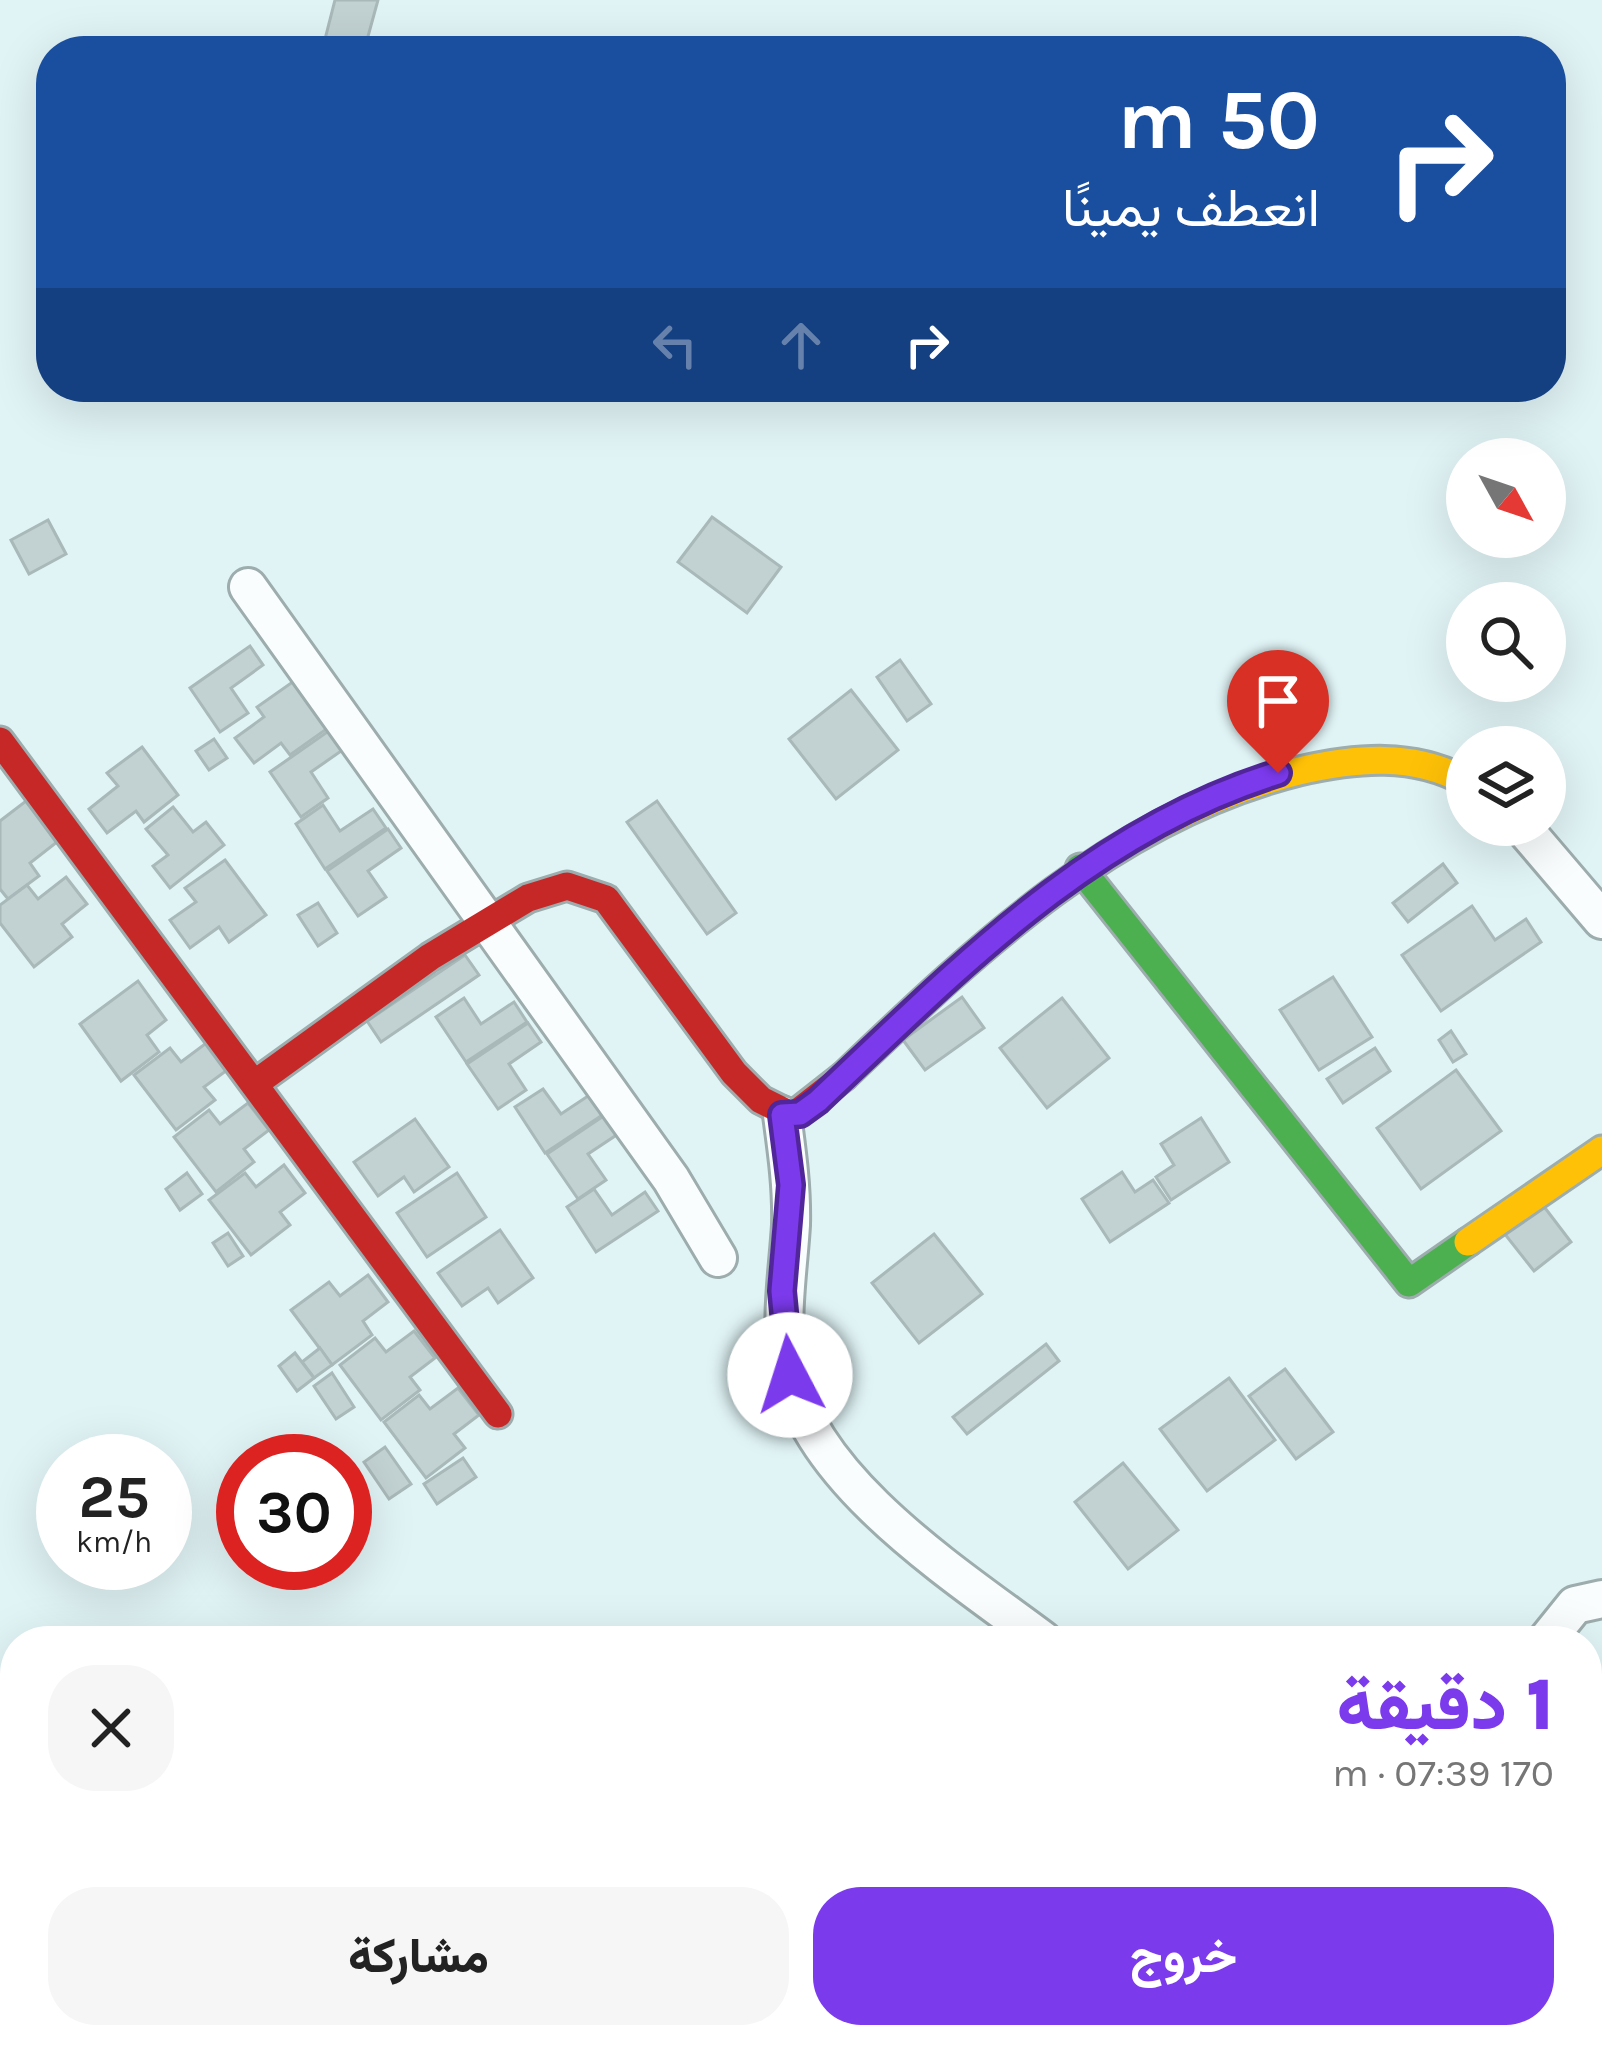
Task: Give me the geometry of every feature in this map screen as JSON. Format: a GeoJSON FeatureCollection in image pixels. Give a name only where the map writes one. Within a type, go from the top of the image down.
{"type":"FeatureCollection","features":[{"type":"Feature","properties":{"kind":"street"},"geometry":{"type":"LineString","coordinates":[[248,587],[491,922],[671,1179],[718,1258]]}},
{"type":"Feature","properties":{"kind":"street"},"geometry":{"type":"LineString","coordinates":[[0,741],[211,1029],[257,1082],[498,1414]]}},
{"type":"Feature","properties":{"kind":"street"},"geometry":{"type":"LineString","coordinates":[[782,1115],[800,1114],[818,1101],[983,944],[1080,868],[1206,801],[1278,773],[1363,759],[1413,760],[1446,773]]}},
{"type":"Feature","properties":{"kind":"street"},"geometry":{"type":"LineString","coordinates":[[1539,846],[1602,920]]}},
{"type":"Feature","properties":{"kind":"street"},"geometry":{"type":"LineString","coordinates":[[1080,868],[1408,1283],[1602,1150]]}},
{"type":"Feature","properties":{"kind":"street"},"geometry":{"type":"LineString","coordinates":[[257,1082],[430,957],[556,886],[606,899],[734,1073],[782,1115],[791,1185],[782,1291],[790,1375],[824,1446],[886,1522],[1024,1626]]}},
{"type":"Feature","properties":{"kind":"street"},"geometry":{"type":"LineString","coordinates":[[1558,1626],[1575,1605],[1602,1599]]}},
{"type":"Feature","properties":{"kind":"building"},"geometry":{"type":"Polygon","coordinates":[[[335,0],[378,0],[368,36],[326,36],[335,0]]]}},
{"type":"Feature","properties":{"kind":"building"},"geometry":{"type":"Polygon","coordinates":[[[712,517],[781,567],[747,613],[678,562],[712,517]]]}},
{"type":"Feature","properties":{"kind":"building"},"geometry":{"type":"Polygon","coordinates":[[[48,520],[66,554],[29,574],[11,540],[48,520]]]}},
{"type":"Feature","properties":{"kind":"building"},"geometry":{"type":"Polygon","coordinates":[[[250,646],[263,665],[231,688],[248,713],[220,732],[190,688],[250,646]]]}},
{"type":"Feature","properties":{"kind":"building"},"geometry":{"type":"Polygon","coordinates":[[[900,660],[931,704],[907,721],[877,677],[900,660]]]}},
{"type":"Feature","properties":{"kind":"building"},"geometry":{"type":"Polygon","coordinates":[[[294,681],[328,728],[290,755],[281,743],[254,763],[235,738],[264,717],[257,707],[294,681]]]}},
{"type":"Feature","properties":{"kind":"building"},"geometry":{"type":"Polygon","coordinates":[[[851,690],[898,750],[836,799],[789,739],[851,690]]]}},
{"type":"Feature","properties":{"kind":"building"},"geometry":{"type":"Polygon","coordinates":[[[330,730],[344,749],[311,772],[328,798],[301,817],[270,772],[330,730]]]}},
{"type":"Feature","properties":{"kind":"building"},"geometry":{"type":"Polygon","coordinates":[[[214,739],[227,758],[209,770],[196,751],[214,739]]]}},
{"type":"Feature","properties":{"kind":"building"},"geometry":{"type":"Polygon","coordinates":[[[142,747],[178,795],[144,822],[136,811],[107,833],[89,809],[118,786],[107,773],[142,747]]]}},
{"type":"Feature","properties":{"kind":"building"},"geometry":{"type":"Polygon","coordinates":[[[26,801],[57,842],[30,863],[39,876],[8,899],[0,889],[0,821],[26,801]]]}},
{"type":"Feature","properties":{"kind":"building"},"geometry":{"type":"Polygon","coordinates":[[[657,801],[736,913],[707,934],[627,822],[657,801]]]}},
{"type":"Feature","properties":{"kind":"building"},"geometry":{"type":"Polygon","coordinates":[[[323,805],[340,831],[373,809],[386,828],[325,869],[296,824],[323,805]]]}},
{"type":"Feature","properties":{"kind":"building"},"geometry":{"type":"Polygon","coordinates":[[[173,807],[193,832],[206,822],[224,845],[170,888],[153,866],[168,855],[146,829],[173,807]]]}},
{"type":"Feature","properties":{"kind":"building"},"geometry":{"type":"Polygon","coordinates":[[[388,829],[401,848],[368,871],[386,897],[358,916],[327,871],[388,829]]]}},
{"type":"Feature","properties":{"kind":"building"},"geometry":{"type":"Polygon","coordinates":[[[225,860],[266,915],[229,942],[219,927],[190,948],[170,920],[196,902],[185,888],[225,860]]]}},
{"type":"Feature","properties":{"kind":"building"},"geometry":{"type":"Polygon","coordinates":[[[1443,864],[1457,883],[1408,922],[1393,903],[1443,864]]]}},
{"type":"Feature","properties":{"kind":"building"},"geometry":{"type":"Polygon","coordinates":[[[66,877],[87,904],[62,924],[72,937],[34,967],[0,923],[0,905],[27,885],[38,899],[66,877]]]}},
{"type":"Feature","properties":{"kind":"building"},"geometry":{"type":"Polygon","coordinates":[[[318,903],[337,933],[318,946],[298,915],[318,903]]]}},
{"type":"Feature","properties":{"kind":"building"},"geometry":{"type":"Polygon","coordinates":[[[1472,906],[1495,940],[1526,919],[1541,942],[1441,1011],[1402,955],[1472,906]]]}},
{"type":"Feature","properties":{"kind":"building"},"geometry":{"type":"Polygon","coordinates":[[[465,955],[479,975],[381,1042],[367,1021],[465,955]]]}},
{"type":"Feature","properties":{"kind":"building"},"geometry":{"type":"Polygon","coordinates":[[[1333,977],[1372,1037],[1319,1070],[1280,1010],[1333,977]]]}},
{"type":"Feature","properties":{"kind":"building"},"geometry":{"type":"Polygon","coordinates":[[[138,981],[166,1020],[147,1035],[159,1052],[121,1081],[80,1024],[138,981]]]}},
{"type":"Feature","properties":{"kind":"building"},"geometry":{"type":"Polygon","coordinates":[[[962,997],[984,1028],[925,1070],[903,1040],[962,997]]]}},
{"type":"Feature","properties":{"kind":"building"},"geometry":{"type":"Polygon","coordinates":[[[464,998],[481,1024],[514,1002],[527,1022],[466,1062],[436,1017],[464,998]]]}},
{"type":"Feature","properties":{"kind":"building"},"geometry":{"type":"Polygon","coordinates":[[[1062,998],[1109,1058],[1047,1108],[1000,1048],[1062,998]]]}},
{"type":"Feature","properties":{"kind":"building"},"geometry":{"type":"Polygon","coordinates":[[[528,1023],[541,1042],[509,1064],[526,1090],[498,1109],[467,1064],[528,1023]]]}},
{"type":"Feature","properties":{"kind":"building"},"geometry":{"type":"Polygon","coordinates":[[[1451,1031],[1466,1054],[1453,1062],[1439,1040],[1451,1031]]]}},
{"type":"Feature","properties":{"kind":"building"},"geometry":{"type":"Polygon","coordinates":[[[209,1041],[230,1068],[204,1087],[215,1100],[176,1130],[134,1075],[170,1048],[181,1062],[209,1041]]]}},
{"type":"Feature","properties":{"kind":"building"},"geometry":{"type":"Polygon","coordinates":[[[1375,1048],[1390,1071],[1343,1103],[1327,1079],[1375,1048]]]}},
{"type":"Feature","properties":{"kind":"building"},"geometry":{"type":"Polygon","coordinates":[[[1456,1070],[1501,1131],[1421,1189],[1377,1128],[1456,1070]]]}},
{"type":"Feature","properties":{"kind":"building"},"geometry":{"type":"Polygon","coordinates":[[[543,1089],[561,1114],[594,1092],[607,1112],[545,1153],[515,1107],[543,1089]]]}},
{"type":"Feature","properties":{"kind":"building"},"geometry":{"type":"Polygon","coordinates":[[[248,1103],[269,1130],[244,1149],[254,1162],[216,1192],[174,1137],[209,1110],[220,1124],[248,1103]]]}},
{"type":"Feature","properties":{"kind":"building"},"geometry":{"type":"Polygon","coordinates":[[[608,1113],[621,1132],[588,1154],[606,1180],[578,1199],[547,1154],[608,1113]]]}},
{"type":"Feature","properties":{"kind":"building"},"geometry":{"type":"Polygon","coordinates":[[[1201,1118],[1229,1162],[1171,1200],[1156,1177],[1174,1165],[1161,1144],[1201,1118]]]}},
{"type":"Feature","properties":{"kind":"building"},"geometry":{"type":"Polygon","coordinates":[[[415,1119],[449,1167],[414,1192],[404,1177],[378,1196],[354,1162],[415,1119]]]}},
{"type":"Feature","properties":{"kind":"building"},"geometry":{"type":"Polygon","coordinates":[[[284,1165],[305,1193],[280,1212],[290,1225],[251,1255],[209,1200],[245,1173],[256,1187],[284,1165]]]}},
{"type":"Feature","properties":{"kind":"building"},"geometry":{"type":"Polygon","coordinates":[[[1122,1172],[1135,1192],[1153,1180],[1169,1203],[1110,1242],[1082,1199],[1122,1172]]]}},
{"type":"Feature","properties":{"kind":"building"},"geometry":{"type":"Polygon","coordinates":[[[187,1173],[202,1194],[180,1210],[166,1189],[187,1173]]]}},
{"type":"Feature","properties":{"kind":"building"},"geometry":{"type":"Polygon","coordinates":[[[457,1173],[486,1217],[427,1257],[397,1213],[457,1173]]]}},
{"type":"Feature","properties":{"kind":"building"},"geometry":{"type":"Polygon","coordinates":[[[594,1189],[612,1215],[645,1192],[658,1211],[596,1252],[567,1207],[594,1189]]]}},
{"type":"Feature","properties":{"kind":"building"},"geometry":{"type":"Polygon","coordinates":[[[1542,1204],[1571,1242],[1534,1271],[1504,1233],[1542,1204]]]}},
{"type":"Feature","properties":{"kind":"building"},"geometry":{"type":"Polygon","coordinates":[[[500,1230],[533,1278],[498,1303],[488,1288],[462,1306],[438,1273],[500,1230]]]}},
{"type":"Feature","properties":{"kind":"building"},"geometry":{"type":"Polygon","coordinates":[[[228,1233],[243,1256],[228,1266],[213,1243],[228,1233]]]}},
{"type":"Feature","properties":{"kind":"building"},"geometry":{"type":"Polygon","coordinates":[[[934,1234],[982,1294],[919,1343],[872,1283],[934,1234]]]}},
{"type":"Feature","properties":{"kind":"building"},"geometry":{"type":"Polygon","coordinates":[[[368,1275],[388,1302],[363,1321],[372,1335],[332,1365],[291,1310],[329,1282],[340,1296],[368,1275]]]}},
{"type":"Feature","properties":{"kind":"building"},"geometry":{"type":"Polygon","coordinates":[[[414,1331],[435,1358],[410,1377],[420,1390],[381,1420],[340,1365],[375,1338],[386,1352],[414,1331]]]}},
{"type":"Feature","properties":{"kind":"building"},"geometry":{"type":"Polygon","coordinates":[[[1046,1344],[1059,1361],[967,1434],[953,1417],[1046,1344]]]}},
{"type":"Feature","properties":{"kind":"building"},"geometry":{"type":"Polygon","coordinates":[[[320,1348],[332,1365],[314,1378],[302,1362],[320,1348]]]}},
{"type":"Feature","properties":{"kind":"building"},"geometry":{"type":"Polygon","coordinates":[[[295,1353],[314,1378],[297,1391],[279,1366],[295,1353]]]}},
{"type":"Feature","properties":{"kind":"building"},"geometry":{"type":"Polygon","coordinates":[[[1285,1369],[1333,1432],[1296,1459],[1249,1396],[1285,1369]]]}},
{"type":"Feature","properties":{"kind":"building"},"geometry":{"type":"Polygon","coordinates":[[[332,1373],[354,1407],[336,1419],[314,1386],[332,1373]]]}},
{"type":"Feature","properties":{"kind":"building"},"geometry":{"type":"Polygon","coordinates":[[[1229,1378],[1275,1440],[1207,1491],[1160,1429],[1229,1378]]]}},
{"type":"Feature","properties":{"kind":"building"},"geometry":{"type":"Polygon","coordinates":[[[458,1388],[479,1415],[454,1434],[465,1448],[426,1478],[384,1422],[419,1395],[430,1409],[458,1388]]]}},
{"type":"Feature","properties":{"kind":"building"},"geometry":{"type":"Polygon","coordinates":[[[385,1447],[411,1484],[389,1499],[372,1474],[372,1456],[385,1447]]]}},
{"type":"Feature","properties":{"kind":"building"},"geometry":{"type":"Polygon","coordinates":[[[463,1458],[476,1477],[437,1504],[424,1484],[463,1458]]]}},
{"type":"Feature","properties":{"kind":"building"},"geometry":{"type":"Polygon","coordinates":[[[1123,1463],[1178,1530],[1128,1569],[1075,1502],[1123,1463]]]}},
{"type":"Feature","properties":{"kind":"traffic: fast"},"geometry":{"type":"LineString","coordinates":[[1080,868],[1409,1283],[1468,1242]]}},
{"type":"Feature","properties":{"kind":"traffic: slow"},"geometry":{"type":"LineString","coordinates":[[844,1076],[998,935],[1109,854],[1169,820],[1232,792],[1342,763],[1384,760],[1446,772]]}},
{"type":"Feature","properties":{"kind":"traffic: slow"},"geometry":{"type":"LineString","coordinates":[[1468,1242],[1602,1150]]}},
{"type":"Feature","properties":{"kind":"traffic: jam"},"geometry":{"type":"LineString","coordinates":[[0,741],[498,1414]]}},
{"type":"Feature","properties":{"kind":"traffic: jam"},"geometry":{"type":"LineString","coordinates":[[257,1082],[430,957],[528,898],[567,886],[606,899],[734,1073],[761,1100],[793,1116],[844,1076]]}},
{"type":"Feature","properties":{"kind":"route"},"geometry":{"type":"LineString","coordinates":[[790,1375],[782,1291],[791,1229],[791,1185],[782,1115],[800,1114],[818,1101],[983,944],[1080,868],[1150,828],[1278,773]]}}]}
